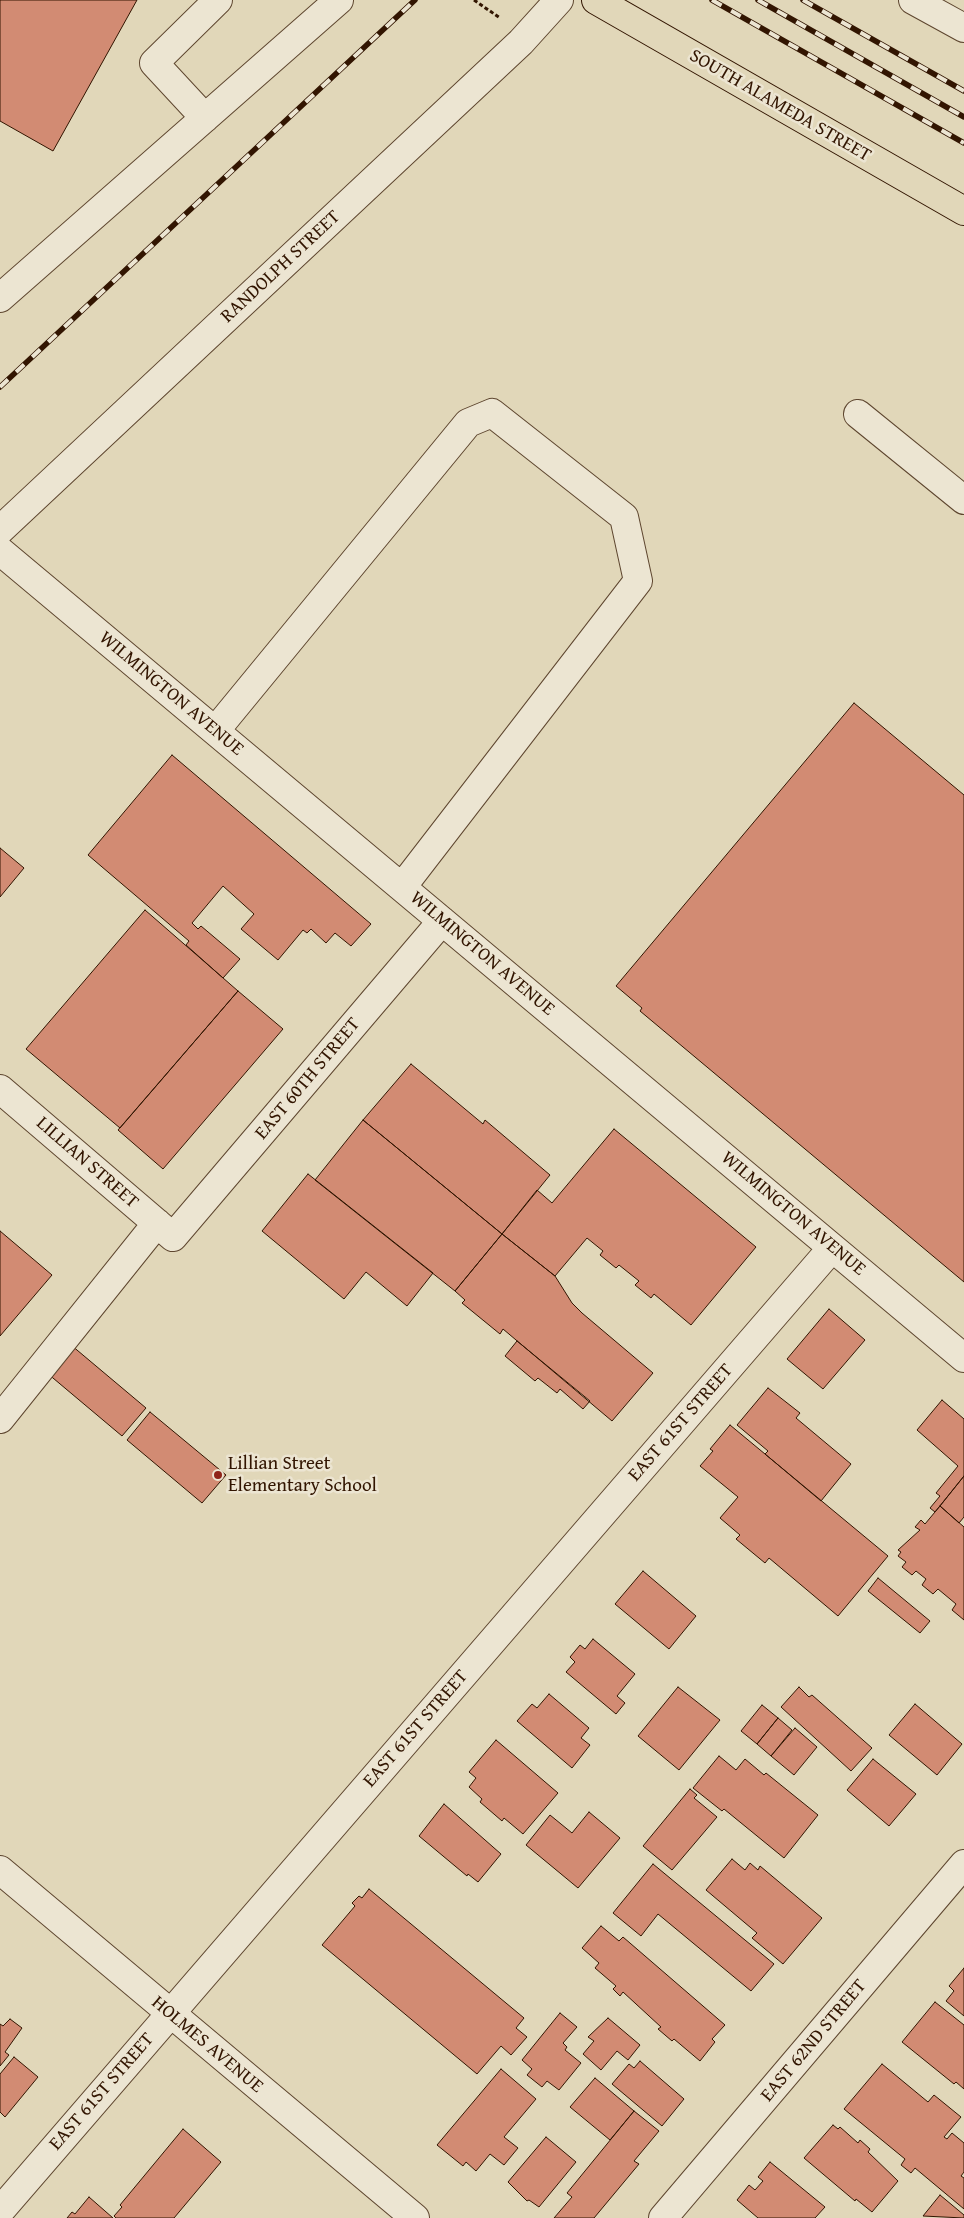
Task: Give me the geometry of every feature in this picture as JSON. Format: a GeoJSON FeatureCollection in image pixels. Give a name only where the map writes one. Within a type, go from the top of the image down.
{"type":"FeatureCollection","features":[{"type":"Feature","properties":{"kind":"main road","name":"SOUTH ALAMEDA STREET"},"geometry":{"type":"LineString","coordinates":[[596,0],[964,211]]}},
{"type":"Feature","properties":{"kind":"street"},"geometry":{"type":"LineString","coordinates":[[205,118],[154,63],[218,0]]}},
{"type":"Feature","properties":{"kind":"street"},"geometry":{"type":"LineString","coordinates":[[0,298],[339,0]]}},
{"type":"Feature","properties":{"kind":"street","name":"RANDOLPH STREET"},"geometry":{"type":"LineString","coordinates":[[0,530],[521,42],[558,0]]}},
{"type":"Feature","properties":{"kind":"street"},"geometry":{"type":"LineString","coordinates":[[913,0],[964,28]]}},
{"type":"Feature","properties":{"kind":"street"},"geometry":{"type":"LineString","coordinates":[[215,731],[468,423],[492,413],[624,517],[638,581],[402,887]]}},
{"type":"Feature","properties":{"kind":"street"},"geometry":{"type":"LineString","coordinates":[[858,414],[964,500]]}},
{"type":"Feature","properties":{"kind":"street","name":"WILMINGTON AVENUE"},"geometry":{"type":"LineString","coordinates":[[0,551],[964,1358]]}},
{"type":"Feature","properties":{"kind":"street","name":"EAST 60TH STREET"},"geometry":{"type":"LineString","coordinates":[[0,1419],[165,1230],[442,921]]}},
{"type":"Feature","properties":{"kind":"street","name":"LILLIAN STREET"},"geometry":{"type":"LineString","coordinates":[[0,1088],[165,1230]]}},
{"type":"Feature","properties":{"kind":"street","name":"EAST 61ST STREET"},"geometry":{"type":"LineString","coordinates":[[0,2211],[169,2013],[832,1248]]}},
{"type":"Feature","properties":{"kind":"street","name":"EAST 62ND STREET"},"geometry":{"type":"LineString","coordinates":[[663,2218],[964,1864]]}},
{"type":"Feature","properties":{"kind":"street","name":"HOLMES AVENUE"},"geometry":{"type":"LineString","coordinates":[[0,1870],[415,2218]]}},
{"type":"Feature","properties":{"kind":"path"},"geometry":{"type":"LineString","coordinates":[[474,0],[508,22]]}},
{"type":"Feature","properties":{"kind":"building"},"geometry":{"type":"Polygon","coordinates":[[[0,0],[137,0],[53,151],[0,121],[0,0]]]}},
{"type":"Feature","properties":{"kind":"building"},"geometry":{"type":"Polygon","coordinates":[[[854,703],[964,795],[964,1282],[640,1011],[642,1008],[616,986],[854,703]]]}},
{"type":"Feature","properties":{"kind":"building"},"geometry":{"type":"Polygon","coordinates":[[[172,755],[371,924],[351,946],[335,933],[326,943],[311,929],[307,933],[303,930],[278,960],[241,929],[254,914],[223,886],[192,923],[198,929],[201,926],[240,959],[223,978],[186,945],[189,941],[88,855],[172,755]]]}},
{"type":"Feature","properties":{"kind":"building"},"geometry":{"type":"Polygon","coordinates":[[[0,848],[24,868],[0,897],[0,848]]]}},
{"type":"Feature","properties":{"kind":"building"},"geometry":{"type":"Polygon","coordinates":[[[145,910],[238,991],[120,1128],[26,1049],[145,910]]]}},
{"type":"Feature","properties":{"kind":"building"},"geometry":{"type":"Polygon","coordinates":[[[238,991],[283,1029],[163,1169],[118,1130],[238,991]]]}},
{"type":"Feature","properties":{"kind":"building"},"geometry":{"type":"Polygon","coordinates":[[[411,1064],[483,1124],[485,1120],[550,1175],[502,1234],[363,1120],[411,1064]]]}},
{"type":"Feature","properties":{"kind":"building"},"geometry":{"type":"Polygon","coordinates":[[[363,1120],[502,1234],[455,1291],[315,1180],[363,1120]]]}},
{"type":"Feature","properties":{"kind":"building"},"geometry":{"type":"Polygon","coordinates":[[[614,1129],[756,1247],[691,1325],[654,1294],[651,1298],[635,1285],[639,1281],[619,1265],[616,1268],[600,1255],[603,1251],[587,1238],[555,1276],[502,1234],[537,1190],[552,1203],[614,1129]]]}},
{"type":"Feature","properties":{"kind":"building"},"geometry":{"type":"Polygon","coordinates":[[[308,1174],[433,1273],[407,1306],[366,1272],[344,1299],[262,1231],[308,1174]]]}},
{"type":"Feature","properties":{"kind":"building"},"geometry":{"type":"Polygon","coordinates":[[[0,1231],[52,1275],[0,1336],[0,1231]]]}},
{"type":"Feature","properties":{"kind":"building"},"geometry":{"type":"Polygon","coordinates":[[[502,1234],[555,1276],[572,1303],[582,1313],[653,1373],[612,1421],[503,1329],[500,1334],[462,1303],[465,1300],[455,1291],[502,1234]]]}},
{"type":"Feature","properties":{"kind":"building"},"geometry":{"type":"Polygon","coordinates":[[[829,1309],[865,1340],[823,1389],[787,1359],[829,1309]]]}},
{"type":"Feature","properties":{"kind":"building"},"geometry":{"type":"Polygon","coordinates":[[[517,1341],[590,1401],[583,1409],[560,1389],[557,1393],[538,1378],[535,1381],[505,1356],[517,1341]]]}},
{"type":"Feature","properties":{"kind":"building"},"geometry":{"type":"Polygon","coordinates":[[[71,1345],[146,1408],[122,1436],[47,1373],[71,1345]]]}},
{"type":"Feature","properties":{"kind":"building"},"geometry":{"type":"Polygon","coordinates":[[[768,1388],[800,1413],[796,1418],[851,1464],[821,1501],[765,1454],[768,1451],[737,1425],[768,1388]]]}},
{"type":"Feature","properties":{"kind":"building"},"geometry":{"type":"Polygon","coordinates":[[[942,1400],[964,1419],[964,1476],[935,1512],[930,1508],[940,1496],[936,1493],[958,1466],[917,1430],[942,1400]]]}},
{"type":"Feature","properties":{"kind":"building"},"geometry":{"type":"Polygon","coordinates":[[[150,1412],[226,1475],[202,1503],[127,1440],[150,1412]]]}},
{"type":"Feature","properties":{"kind":"building"},"geometry":{"type":"Polygon","coordinates":[[[730,1425],[888,1556],[838,1616],[769,1558],[765,1563],[736,1539],[740,1535],[720,1518],[738,1497],[700,1466],[713,1451],[710,1449],[730,1425]]]}},
{"type":"Feature","properties":{"kind":"building"},"geometry":{"type":"Polygon","coordinates":[[[964,1476],[964,1517],[959,1523],[940,1506],[964,1476]]]}},
{"type":"Feature","properties":{"kind":"building"},"geometry":{"type":"Polygon","coordinates":[[[940,1506],[964,1527],[964,1620],[952,1610],[956,1604],[938,1589],[933,1594],[922,1585],[926,1579],[916,1571],[912,1575],[902,1567],[906,1562],[898,1556],[901,1552],[898,1550],[920,1530],[915,1527],[921,1520],[925,1524],[940,1506]]]}},
{"type":"Feature","properties":{"kind":"building"},"geometry":{"type":"Polygon","coordinates":[[[643,1571],[696,1616],[669,1649],[615,1604],[643,1571]]]}},
{"type":"Feature","properties":{"kind":"building"},"geometry":{"type":"Polygon","coordinates":[[[878,1578],[930,1621],[920,1633],[868,1591],[878,1578]]]}},
{"type":"Feature","properties":{"kind":"building"},"geometry":{"type":"Polygon","coordinates":[[[593,1639],[635,1674],[617,1696],[625,1703],[616,1714],[566,1672],[575,1662],[570,1657],[580,1645],[585,1649],[593,1639]]]}},
{"type":"Feature","properties":{"kind":"building"},"geometry":{"type":"Polygon","coordinates":[[[678,1687],[720,1720],[679,1770],[638,1736],[678,1687]]]}},
{"type":"Feature","properties":{"kind":"building"},"geometry":{"type":"Polygon","coordinates":[[[799,1687],[809,1697],[812,1695],[872,1748],[851,1771],[781,1707],[799,1687]]]}},
{"type":"Feature","properties":{"kind":"building"},"geometry":{"type":"Polygon","coordinates":[[[549,1694],[589,1728],[581,1738],[590,1745],[572,1768],[517,1721],[532,1704],[537,1708],[549,1694]]]}},
{"type":"Feature","properties":{"kind":"building"},"geometry":{"type":"Polygon","coordinates":[[[915,1704],[962,1744],[937,1775],[889,1735],[915,1704]]]}},
{"type":"Feature","properties":{"kind":"building"},"geometry":{"type":"Polygon","coordinates":[[[762,1705],[778,1718],[757,1744],[741,1731],[762,1705]]]}},
{"type":"Feature","properties":{"kind":"building"},"geometry":{"type":"Polygon","coordinates":[[[778,1718],[792,1730],[771,1756],[757,1744],[778,1718]]]}},
{"type":"Feature","properties":{"kind":"building"},"geometry":{"type":"Polygon","coordinates":[[[795,1728],[817,1747],[794,1775],[771,1756],[795,1728]]]}},
{"type":"Feature","properties":{"kind":"building"},"geometry":{"type":"Polygon","coordinates":[[[496,1740],[558,1793],[523,1834],[504,1818],[502,1821],[480,1802],[482,1799],[469,1787],[476,1778],[469,1772],[496,1740]]]}},
{"type":"Feature","properties":{"kind":"building"},"geometry":{"type":"Polygon","coordinates":[[[719,1756],[736,1770],[745,1759],[764,1775],[766,1773],[818,1815],[784,1858],[724,1809],[722,1811],[693,1788],[719,1756]]]}},
{"type":"Feature","properties":{"kind":"building"},"geometry":{"type":"Polygon","coordinates":[[[873,1759],[916,1794],[889,1826],[847,1790],[873,1759]]]}},
{"type":"Feature","properties":{"kind":"building"},"geometry":{"type":"Polygon","coordinates":[[[690,1789],[697,1795],[694,1798],[717,1817],[672,1870],[643,1846],[690,1789]]]}},
{"type":"Feature","properties":{"kind":"building"},"geometry":{"type":"Polygon","coordinates":[[[444,1804],[501,1854],[478,1882],[468,1874],[467,1876],[419,1836],[444,1804]]]}},
{"type":"Feature","properties":{"kind":"building"},"geometry":{"type":"Polygon","coordinates":[[[589,1812],[620,1838],[578,1888],[526,1845],[550,1815],[572,1833],[589,1812]]]}},
{"type":"Feature","properties":{"kind":"building"},"geometry":{"type":"Polygon","coordinates":[[[732,1859],[745,1870],[750,1863],[758,1870],[760,1866],[822,1918],[783,1964],[752,1938],[757,1933],[706,1890],[732,1859]]]}},
{"type":"Feature","properties":{"kind":"building"},"geometry":{"type":"Polygon","coordinates":[[[653,1864],[774,1964],[751,1991],[658,1914],[641,1936],[613,1913],[653,1864]]]}},
{"type":"Feature","properties":{"kind":"building"},"geometry":{"type":"Polygon","coordinates":[[[369,1889],[524,2018],[516,2028],[527,2037],[511,2055],[501,2046],[477,2074],[322,1945],[355,1906],[352,1903],[359,1896],[362,1898],[369,1889]]]}},
{"type":"Feature","properties":{"kind":"building"},"geometry":{"type":"Polygon","coordinates":[[[601,1926],[619,1941],[623,1937],[725,2025],[712,2039],[715,2042],[700,2061],[674,2039],[672,2041],[658,2029],[661,2027],[623,1992],[620,1996],[613,1989],[616,1986],[595,1968],[599,1963],[582,1948],[601,1926]]]}},
{"type":"Feature","properties":{"kind":"building"},"geometry":{"type":"Polygon","coordinates":[[[964,1968],[964,2016],[946,2001],[954,1991],[949,1986],[964,1968]]]}},
{"type":"Feature","properties":{"kind":"building"},"geometry":{"type":"Polygon","coordinates":[[[935,2002],[964,2025],[964,2089],[956,2082],[954,2084],[902,2042],[935,2002]]]}},
{"type":"Feature","properties":{"kind":"building"},"geometry":{"type":"Polygon","coordinates":[[[560,2013],[577,2027],[563,2043],[567,2047],[565,2050],[581,2063],[559,2090],[547,2081],[542,2087],[527,2075],[532,2069],[522,2060],[560,2013]]]}},
{"type":"Feature","properties":{"kind":"building"},"geometry":{"type":"Polygon","coordinates":[[[608,2018],[640,2045],[628,2060],[617,2051],[601,2070],[583,2054],[594,2041],[588,2037],[608,2018]]]}},
{"type":"Feature","properties":{"kind":"building"},"geometry":{"type":"Polygon","coordinates":[[[10,2019],[22,2028],[5,2052],[9,2055],[0,2066],[0,2024],[3,2026],[10,2019]]]}},
{"type":"Feature","properties":{"kind":"building"},"geometry":{"type":"Polygon","coordinates":[[[14,2057],[38,2077],[5,2117],[0,2112],[0,2074],[14,2057]]]}},
{"type":"Feature","properties":{"kind":"building"},"geometry":{"type":"Polygon","coordinates":[[[640,2061],[684,2099],[662,2126],[612,2084],[629,2064],[634,2068],[640,2061]]]}},
{"type":"Feature","properties":{"kind":"building"},"geometry":{"type":"Polygon","coordinates":[[[882,2064],[928,2102],[934,2095],[961,2117],[944,2137],[947,2139],[952,2133],[964,2143],[964,2172],[961,2176],[964,2178],[964,2209],[915,2168],[911,2173],[901,2165],[905,2159],[844,2109],[882,2064]]]}},
{"type":"Feature","properties":{"kind":"building"},"geometry":{"type":"Polygon","coordinates":[[[501,2069],[536,2099],[504,2137],[518,2148],[504,2165],[490,2154],[476,2171],[466,2162],[463,2166],[437,2145],[501,2069]]]}},
{"type":"Feature","properties":{"kind":"building"},"geometry":{"type":"Polygon","coordinates":[[[595,2078],[634,2111],[610,2140],[570,2107],[595,2078]]]}},
{"type":"Feature","properties":{"kind":"building"},"geometry":{"type":"Polygon","coordinates":[[[634,2111],[659,2131],[634,2161],[639,2164],[594,2218],[554,2218],[572,2197],[567,2193],[634,2111]]]}},
{"type":"Feature","properties":{"kind":"building"},"geometry":{"type":"Polygon","coordinates":[[[833,2125],[838,2129],[840,2127],[858,2143],[860,2140],[870,2149],[868,2152],[898,2181],[872,2212],[856,2199],[855,2201],[804,2158],[833,2125]]]}},
{"type":"Feature","properties":{"kind":"building"},"geometry":{"type":"Polygon","coordinates":[[[183,2129],[221,2162],[174,2218],[116,2218],[114,2216],[122,2207],[120,2205],[183,2129]]]}},
{"type":"Feature","properties":{"kind":"building"},"geometry":{"type":"Polygon","coordinates":[[[546,2137],[576,2162],[539,2207],[529,2200],[527,2201],[508,2182],[546,2137]]]}},
{"type":"Feature","properties":{"kind":"building"},"geometry":{"type":"Polygon","coordinates":[[[770,2162],[825,2207],[815,2218],[758,2218],[737,2200],[749,2185],[755,2190],[763,2181],[758,2177],[770,2162]]]}},
{"type":"Feature","properties":{"kind":"building"},"geometry":{"type":"Polygon","coordinates":[[[940,2195],[964,2215],[964,2218],[923,2216],[940,2195]]]}},
{"type":"Feature","properties":{"kind":"building"},"geometry":{"type":"Polygon","coordinates":[[[89,2197],[113,2218],[67,2218],[72,2212],[75,2214],[89,2197]]]}},
{"type":"Feature","properties":{"kind":"railway"},"geometry":{"type":"LineString","coordinates":[[0,387],[415,0]]}},
{"type":"Feature","properties":{"kind":"railway"},"geometry":{"type":"LineString","coordinates":[[712,0],[964,143]]}},
{"type":"Feature","properties":{"kind":"railway"},"geometry":{"type":"LineString","coordinates":[[758,0],[964,117]]}},
{"type":"Feature","properties":{"kind":"railway"},"geometry":{"type":"LineString","coordinates":[[803,0],[964,91]]}},
{"type":"Feature","properties":{"kind":"place","name":"Lillian Street Elementary School"},"geometry":{"type":"Point","coordinates":[218,1475]}}]}
